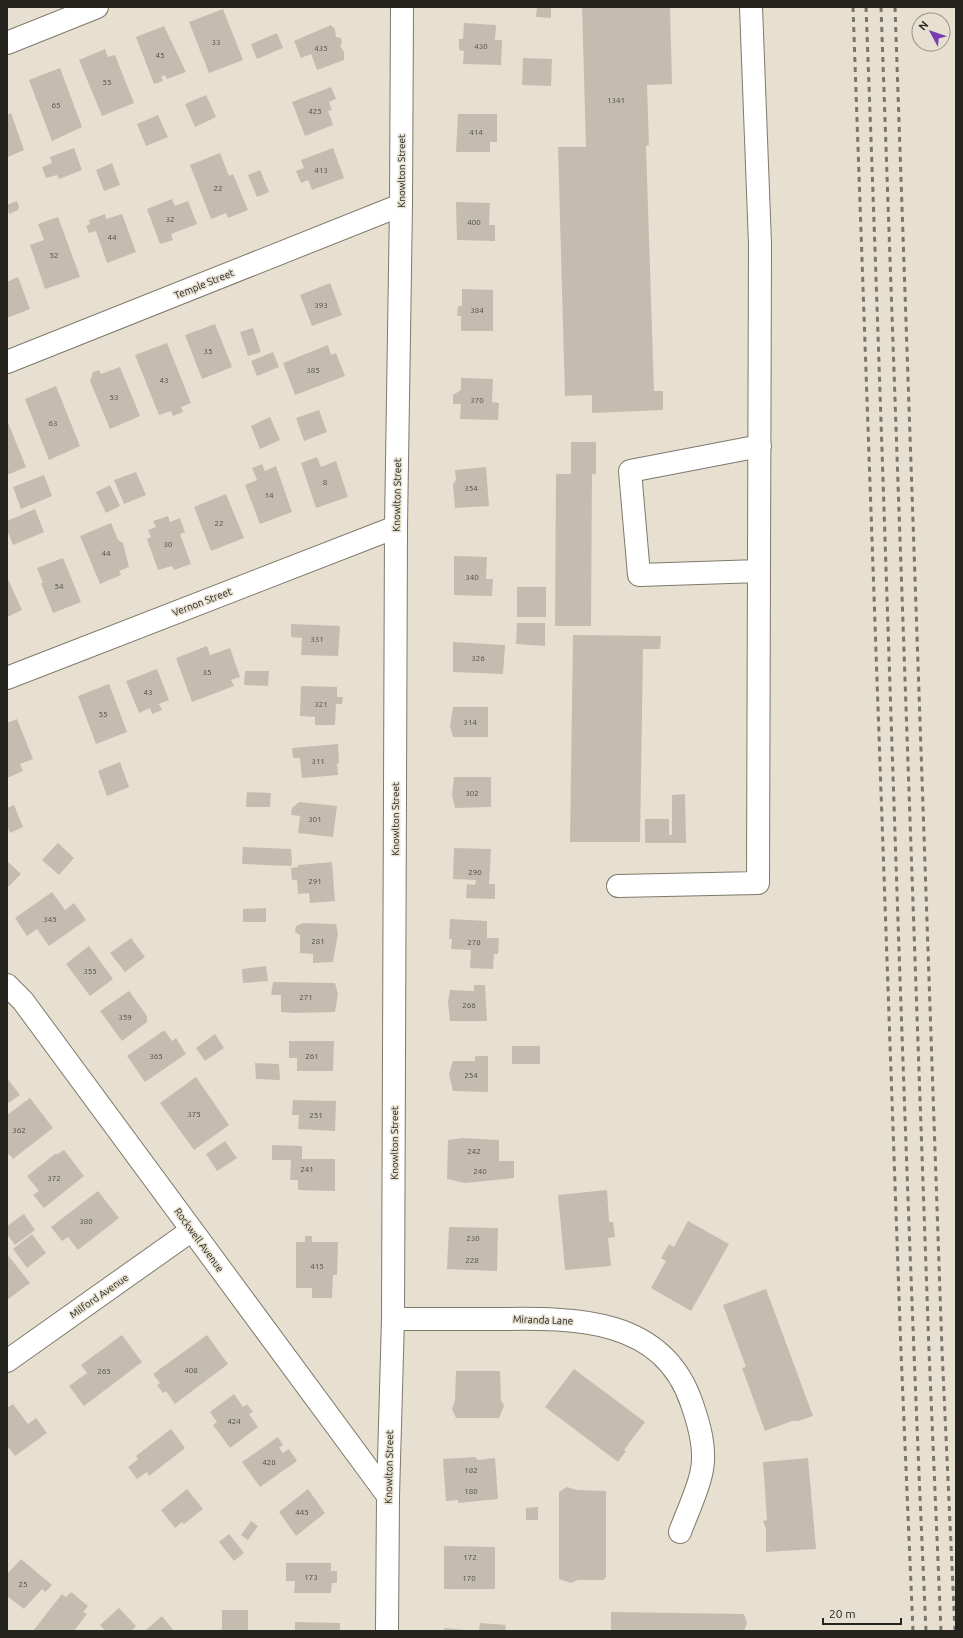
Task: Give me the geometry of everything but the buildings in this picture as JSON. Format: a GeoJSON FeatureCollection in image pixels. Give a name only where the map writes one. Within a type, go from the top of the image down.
{"type":"FeatureCollection","features":[{"type":"Feature","properties":{"kind":"street"},"geometry":{"type":"LineString","coordinates":[[7,43],[97,7]]}},
{"type":"Feature","properties":{"kind":"street","name":"Knowlton Street"},"geometry":{"type":"LineString","coordinates":[[387,1631],[388,1496],[393,1319],[396,527],[401,205],[402,7]]}},
{"type":"Feature","properties":{"kind":"street"},"geometry":{"type":"LineString","coordinates":[[618,886],[758,883],[760,244],[751,7]]}},
{"type":"Feature","properties":{"kind":"street","name":"Temple Street"},"geometry":{"type":"LineString","coordinates":[[7,362],[401,205]]}},
{"type":"Feature","properties":{"kind":"street"},"geometry":{"type":"LineString","coordinates":[[759,571],[639,575],[630,471],[760,446]]}},
{"type":"Feature","properties":{"kind":"street","name":"Vernon Street"},"geometry":{"type":"LineString","coordinates":[[7,678],[396,527]]}},
{"type":"Feature","properties":{"kind":"street","name":"Rockwell Avenue"},"geometry":{"type":"LineString","coordinates":[[7,985],[23,1001],[388,1496]]}},
{"type":"Feature","properties":{"kind":"street","name":"Milford Avenue"},"geometry":{"type":"LineString","coordinates":[[7,1361],[192,1230]]}},
{"type":"Feature","properties":{"kind":"street","name":"Miranda Lane"},"geometry":{"type":"LineString","coordinates":[[393,1319],[562,1319],[603,1325],[619,1330],[634,1336],[656,1350],[672,1365],[684,1383],[694,1408],[701,1438],[703,1456],[702,1470],[680,1532]]}},
{"type":"Feature","properties":{"kind":"railway"},"geometry":{"type":"LineString","coordinates":[[853,7],[901,1352],[913,1631]]}},
{"type":"Feature","properties":{"kind":"railway"},"geometry":{"type":"LineString","coordinates":[[866,7],[909,1225],[926,1631]]}},
{"type":"Feature","properties":{"kind":"railway"},"geometry":{"type":"LineString","coordinates":[[881,7],[929,1351],[941,1631]]}},
{"type":"Feature","properties":{"kind":"railway"},"geometry":{"type":"LineString","coordinates":[[895,7],[942,1350],[955,1631]]}}]}
